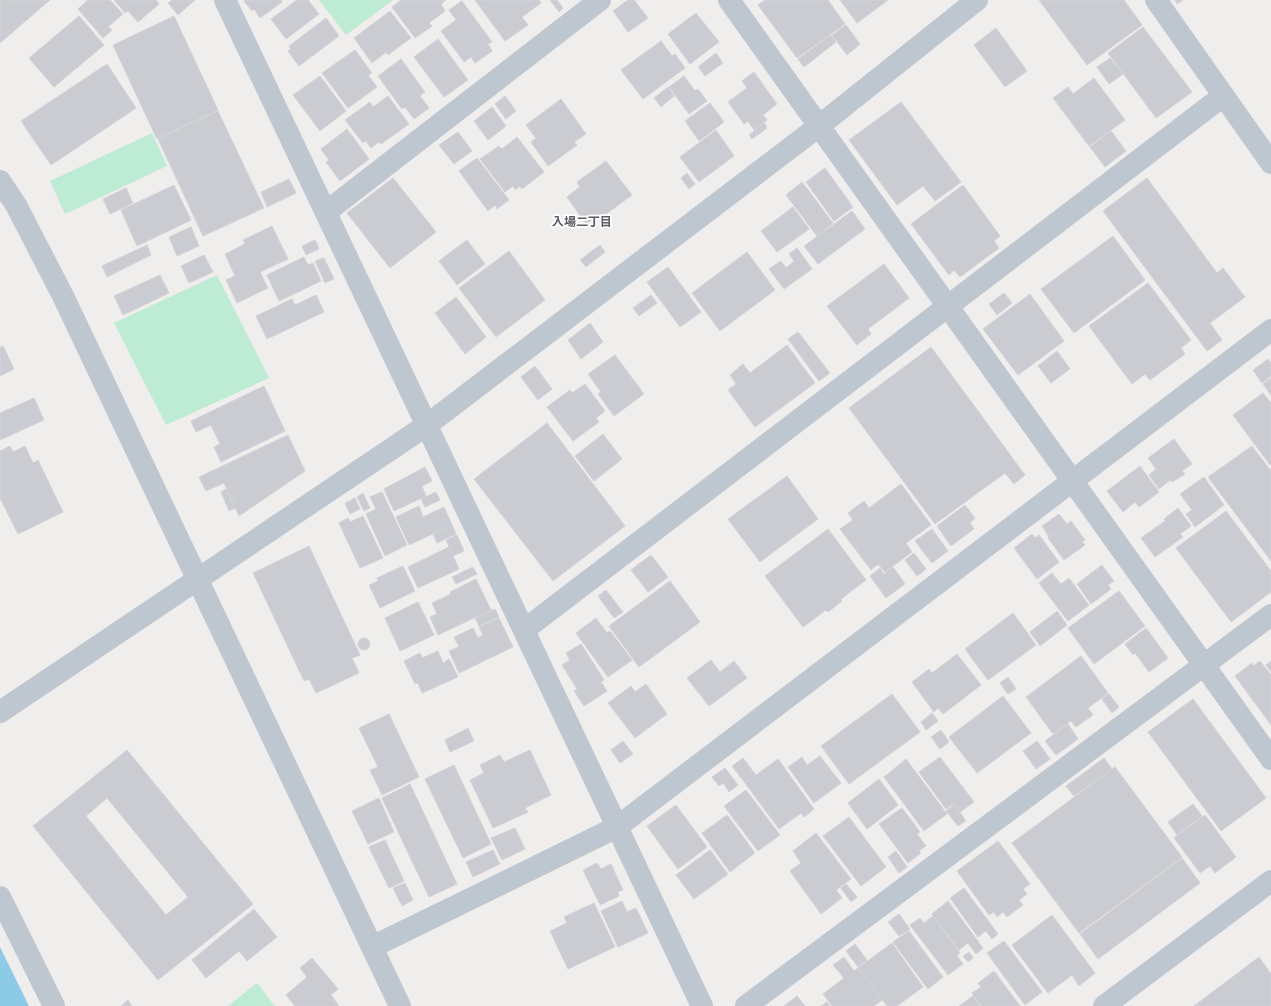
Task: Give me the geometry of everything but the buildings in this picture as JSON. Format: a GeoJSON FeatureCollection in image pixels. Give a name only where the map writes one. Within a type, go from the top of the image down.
{"type":"FeatureCollection","features":[{"type":"Feature","properties":{"kind":"street"},"geometry":{"type":"LineString","coordinates":[[225,0],[702,1006]]}},
{"type":"Feature","properties":{"kind":"street"},"geometry":{"type":"LineString","coordinates":[[326,212],[600,0]]}},
{"type":"Feature","properties":{"kind":"street"},"geometry":{"type":"LineString","coordinates":[[728,0],[1271,759]]}},
{"type":"Feature","properties":{"kind":"street"},"geometry":{"type":"LineString","coordinates":[[0,712],[426,425],[819,126],[977,0]]}},
{"type":"Feature","properties":{"kind":"street"},"geometry":{"type":"LineString","coordinates":[[1156,0],[1271,163]]}},
{"type":"Feature","properties":{"kind":"street"},"geometry":{"type":"LineString","coordinates":[[524,630],[1224,96]]}},
{"type":"Feature","properties":{"kind":"street"},"geometry":{"type":"LineString","coordinates":[[0,181],[16,205],[63,296],[400,1006]]}},
{"type":"Feature","properties":{"kind":"street"},"geometry":{"type":"LineString","coordinates":[[372,947],[618,827],[1271,330]]}},
{"type":"Feature","properties":{"kind":"street"},"geometry":{"type":"LineString","coordinates":[[746,1006],[1271,615]]}},
{"type":"Feature","properties":{"kind":"street"},"geometry":{"type":"LineString","coordinates":[[1104,1006],[1271,881]]}},
{"type":"Feature","properties":{"kind":"street"},"geometry":{"type":"LineString","coordinates":[[0,897],[54,1006]]}},
{"type":"Feature","properties":{"kind":"green space"},"geometry":{"type":"Polygon","coordinates":[[[319,0],[393,0],[346,35],[319,0]]]}},
{"type":"Feature","properties":{"kind":"green space"},"geometry":{"type":"Polygon","coordinates":[[[152,133],[167,166],[65,214],[50,181],[152,133]]]}},
{"type":"Feature","properties":{"kind":"green space"},"geometry":{"type":"Polygon","coordinates":[[[217,275],[269,378],[166,425],[114,323],[217,275]]]}},
{"type":"Feature","properties":{"kind":"green space"},"geometry":{"type":"Polygon","coordinates":[[[257,983],[275,1006],[228,1006],[257,983]]]}},
{"type":"Feature","properties":{"kind":"water"},"geometry":{"type":"Polygon","coordinates":[[[0,947],[29,1006],[0,1006],[0,947]]]}},
{"type":"Feature","properties":{"kind":"district","name":"入場二丁目"},"geometry":{"type":"Point","coordinates":[582,222]}}]}
